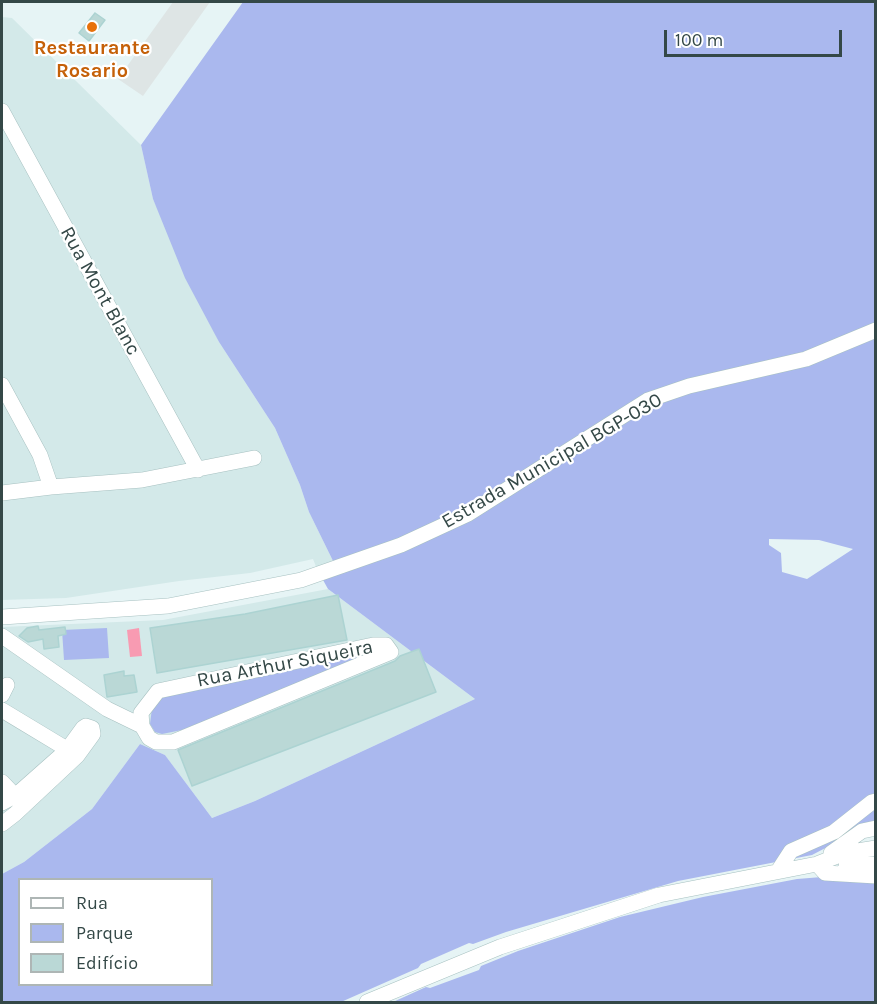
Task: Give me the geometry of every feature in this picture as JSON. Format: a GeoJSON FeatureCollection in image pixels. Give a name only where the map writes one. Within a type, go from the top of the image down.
{"type":"FeatureCollection","features":[{"type":"Feature","properties":{"kind":"street","name":"Rua Mont Blanc"},"geometry":{"type":"LineString","coordinates":[[2,111],[198,470]]}},
{"type":"Feature","properties":{"kind":"street","name":"Estrada Municipal BGP-030"},"geometry":{"type":"LineString","coordinates":[[2,617],[168,606],[301,580],[401,545],[468,514],[648,400],[689,386],[806,359],[876,330]]}},
{"type":"Feature","properties":{"kind":"street"},"geometry":{"type":"LineString","coordinates":[[2,385],[40,455],[51,486]]}},
{"type":"Feature","properties":{"kind":"street"},"geometry":{"type":"LineString","coordinates":[[2,493],[51,486],[142,480],[254,458]]}},
{"type":"Feature","properties":{"kind":"street","name":"Rua Arthur Siqueira"},"geometry":{"type":"LineString","coordinates":[[2,636],[107,709],[142,726],[149,738],[156,742],[173,742],[391,652],[386,645],[373,645],[158,691],[141,713],[142,726]]}},
{"type":"Feature","properties":{"kind":"street"},"geometry":{"type":"LineString","coordinates":[[2,710],[72,753],[13,802],[2,824]]}},
{"type":"Feature","properties":{"kind":"street"},"geometry":{"type":"LineString","coordinates":[[2,782],[13,802]]}},
{"type":"Feature","properties":{"kind":"street"},"geometry":{"type":"LineString","coordinates":[[778,871],[791,851],[834,832],[876,801]]}},
{"type":"Feature","properties":{"kind":"street"},"geometry":{"type":"LineString","coordinates":[[817,864],[848,846],[862,831],[876,828]]}},
{"type":"Feature","properties":{"kind":"street"},"geometry":{"type":"LineString","coordinates":[[848,846],[876,848]]}},
{"type":"Feature","properties":{"kind":"street"},"geometry":{"type":"LineString","coordinates":[[841,867],[848,861],[848,846]]}},
{"type":"Feature","properties":{"kind":"street"},"geometry":{"type":"LineString","coordinates":[[817,864],[825,873],[876,876]]}},
{"type":"Feature","properties":{"kind":"street"},"geometry":{"type":"LineString","coordinates":[[367,1002],[500,947],[659,895],[817,864],[841,867],[876,864]]}},
{"type":"Feature","properties":{"kind":"shaded area"},"geometry":{"type":"Polygon","coordinates":[[[173,2],[210,2],[143,96],[118,79],[173,2]]]}},
{"type":"Feature","properties":{"kind":"shaded area"},"geometry":{"type":"Polygon","coordinates":[[[2,17],[12,18],[141,145],[153,199],[219,342],[275,428],[309,512],[334,563],[317,569],[313,559],[250,573],[66,598],[2,600],[2,17]]]}},
{"type":"Feature","properties":{"kind":"shaded area"},"geometry":{"type":"Polygon","coordinates":[[[328,589],[475,699],[255,801],[212,818],[165,755],[140,744],[92,809],[24,862],[2,874],[2,627],[163,620],[328,589]]]}},
{"type":"Feature","properties":{"kind":"shaded area"},"geometry":{"type":"Polygon","coordinates":[[[139,628],[142,656],[130,657],[127,630],[139,628]]]}},
{"type":"Feature","properties":{"kind":"green space"},"geometry":{"type":"Polygon","coordinates":[[[243,2],[875,2],[875,822],[812,855],[678,881],[473,944],[469,943],[341,1002],[2,1002],[2,874],[24,862],[92,809],[140,744],[165,755],[212,818],[255,801],[475,699],[328,589],[317,569],[334,563],[309,512],[275,428],[219,342],[185,278],[153,199],[141,145],[243,2]],[[769,539],[769,545],[781,553],[782,572],[807,579],[853,549],[819,540],[769,539]]]}},
{"type":"Feature","properties":{"kind":"green space"},"geometry":{"type":"Polygon","coordinates":[[[107,628],[109,658],[64,660],[62,630],[107,628]]]}},
{"type":"Feature","properties":{"kind":"green space"},"geometry":{"type":"Polygon","coordinates":[[[369,652],[372,654],[182,730],[162,734],[155,732],[150,724],[152,708],[165,694],[369,652]]]}},
{"type":"Feature","properties":{"kind":"green space"},"geometry":{"type":"Polygon","coordinates":[[[822,877],[875,881],[875,1002],[393,1002],[426,987],[430,988],[479,970],[481,966],[518,951],[620,917],[703,897],[797,879],[822,877]]]}},
{"type":"Feature","properties":{"kind":"building","name":"Restaurante Rosario"},"geometry":{"type":"Polygon","coordinates":[[[95,13],[105,20],[89,41],[79,33],[95,13]]]}},
{"type":"Feature","properties":{"kind":"building"},"geometry":{"type":"Polygon","coordinates":[[[338,595],[347,640],[157,673],[150,628],[245,614],[338,595]]]}},
{"type":"Feature","properties":{"kind":"building"},"geometry":{"type":"Polygon","coordinates":[[[38,626],[39,630],[65,627],[66,634],[58,636],[59,647],[44,649],[43,639],[28,642],[19,636],[27,628],[38,626]]]}},
{"type":"Feature","properties":{"kind":"building"},"geometry":{"type":"Polygon","coordinates":[[[419,649],[436,692],[192,786],[178,750],[419,649]]]}},
{"type":"Feature","properties":{"kind":"building"},"geometry":{"type":"Polygon","coordinates":[[[124,671],[124,676],[134,675],[137,692],[107,697],[104,675],[124,671]]]}},
{"type":"Feature","properties":{"kind":"place","name":"Restaurante Rosario"},"geometry":{"type":"Point","coordinates":[92,27]}}]}
